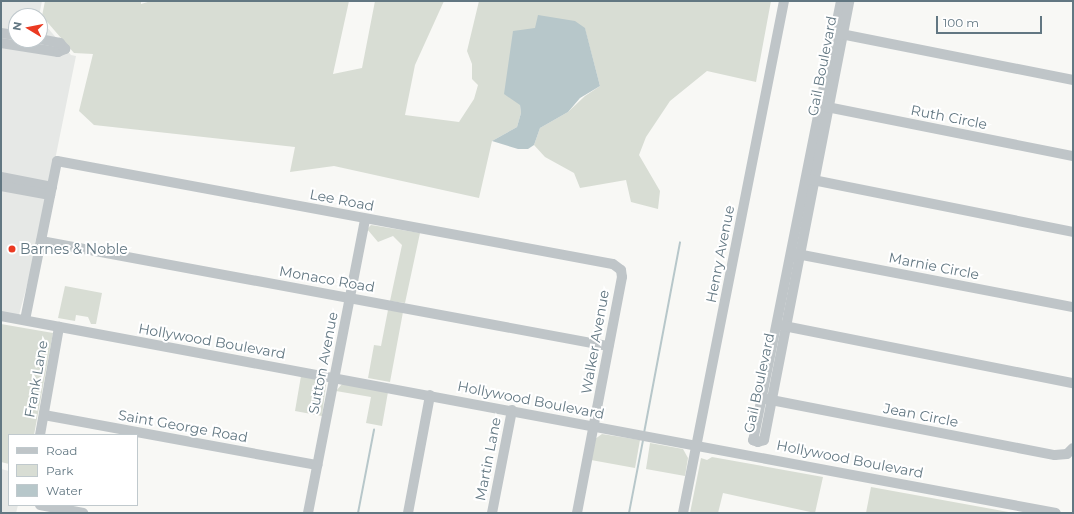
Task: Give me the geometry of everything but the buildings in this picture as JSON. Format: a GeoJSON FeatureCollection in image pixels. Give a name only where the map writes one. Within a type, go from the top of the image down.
{"type":"FeatureCollection","features":[{"type":"Feature","properties":{"kind":"street","name":"Henry Avenue"},"geometry":{"type":"LineString","coordinates":[[683,513],[784,1]]}},
{"type":"Feature","properties":{"kind":"street","name":"Gail Boulevard"},"geometry":{"type":"LineString","coordinates":[[767,399],[838,34],[841,1]]}},
{"type":"Feature","properties":{"kind":"street","name":"Gail Boulevard"},"geometry":{"type":"LineString","coordinates":[[838,34],[849,1]]}},
{"type":"Feature","properties":{"kind":"street"},"geometry":{"type":"LineString","coordinates":[[838,34],[1073,80]]}},
{"type":"Feature","properties":{"kind":"street"},"geometry":{"type":"LineString","coordinates":[[33,48],[58,52],[65,49],[60,43],[48,41]]}},
{"type":"Feature","properties":{"kind":"street","name":"Ruth Circle"},"geometry":{"type":"LineString","coordinates":[[823,106],[1073,156]]}},
{"type":"Feature","properties":{"kind":"street","name":"Lee Road"},"geometry":{"type":"LineString","coordinates":[[51,191],[58,161],[613,264],[621,270]]}},
{"type":"Feature","properties":{"kind":"street"},"geometry":{"type":"LineString","coordinates":[[1,177],[51,191]]}},
{"type":"Feature","properties":{"kind":"street"},"geometry":{"type":"LineString","coordinates":[[809,179],[1073,232]]}},
{"type":"Feature","properties":{"kind":"street"},"geometry":{"type":"LineString","coordinates":[[1,186],[51,191]]}},
{"type":"Feature","properties":{"kind":"street"},"geometry":{"type":"LineString","coordinates":[[25,320],[51,191]]}},
{"type":"Feature","properties":{"kind":"street","name":"Sutton Avenue"},"geometry":{"type":"LineString","coordinates":[[308,513],[365,218]]}},
{"type":"Feature","properties":{"kind":"street","name":"Monaco Road"},"geometry":{"type":"LineString","coordinates":[[41,241],[608,346]]}},
{"type":"Feature","properties":{"kind":"street","name":"Marnie Circle"},"geometry":{"type":"LineString","coordinates":[[795,253],[1073,307]]}},
{"type":"Feature","properties":{"kind":"street","name":"Walker Avenue"},"geometry":{"type":"LineString","coordinates":[[577,513],[594,426],[621,270]]}},
{"type":"Feature","properties":{"kind":"street","name":"Hollywood Boulevard"},"geometry":{"type":"LineString","coordinates":[[1,316],[697,444],[1034,511],[1056,513]]}},
{"type":"Feature","properties":{"kind":"street"},"geometry":{"type":"LineString","coordinates":[[782,325],[1073,383]]}},
{"type":"Feature","properties":{"kind":"street","name":"Frank Lane"},"geometry":{"type":"LineString","coordinates":[[40,434],[59,327]]}},
{"type":"Feature","properties":{"kind":"street"},"geometry":{"type":"LineString","coordinates":[[408,513],[430,395]]}},
{"type":"Feature","properties":{"kind":"street","name":"Jean Circle"},"geometry":{"type":"LineString","coordinates":[[767,399],[1055,455],[1068,454],[1073,448]]}},
{"type":"Feature","properties":{"kind":"street","name":"Martin Lane"},"geometry":{"type":"LineString","coordinates":[[492,513],[512,410]]}},
{"type":"Feature","properties":{"kind":"street","name":"Saint George Road"},"geometry":{"type":"LineString","coordinates":[[44,415],[317,465]]}},
{"type":"Feature","properties":{"kind":"street"},"geometry":{"type":"LineString","coordinates":[[45,506],[83,513]]}},
{"type":"Feature","properties":{"kind":"shaded area"},"geometry":{"type":"Polygon","coordinates":[[[1,1],[42,1],[41,8],[8,8],[8,48],[48,48],[48,28],[71,55],[76,56],[38,244],[19,315],[1,312],[1,1]]]}},
{"type":"Feature","properties":{"kind":"shaded area"},"geometry":{"type":"Polygon","coordinates":[[[1,469],[8,471],[8,506],[18,506],[16,513],[1,513],[1,469]]]}},
{"type":"Feature","properties":{"kind":"green space"},"geometry":{"type":"Polygon","coordinates":[[[45,1],[141,1],[141,4],[151,1],[349,1],[333,74],[362,68],[375,1],[444,1],[415,65],[405,115],[459,122],[474,99],[478,85],[472,79],[472,64],[467,51],[479,1],[771,1],[756,82],[707,71],[670,101],[646,137],[639,155],[660,191],[658,209],[631,202],[626,180],[580,188],[574,173],[545,157],[534,145],[540,128],[568,112],[585,96],[600,86],[585,29],[520,105],[521,113],[517,127],[492,141],[479,198],[334,166],[290,172],[295,147],[94,125],[79,111],[93,54],[74,53],[48,23],[48,8],[44,8],[45,1]]]}},
{"type":"Feature","properties":{"kind":"green space"},"geometry":{"type":"Polygon","coordinates":[[[371,225],[420,233],[405,303],[390,301],[402,245],[393,236],[378,242],[367,229],[371,225]]]}},
{"type":"Feature","properties":{"kind":"green space"},"geometry":{"type":"Polygon","coordinates":[[[65,286],[102,293],[96,324],[91,324],[88,317],[76,315],[75,321],[58,318],[65,286]]]}},
{"type":"Feature","properties":{"kind":"green space"},"geometry":{"type":"Polygon","coordinates":[[[388,310],[403,312],[390,382],[368,378],[374,345],[381,346],[388,310]]]}},
{"type":"Feature","properties":{"kind":"green space"},"geometry":{"type":"Polygon","coordinates":[[[1,324],[53,333],[34,434],[8,434],[8,464],[1,462],[1,324]]]}},
{"type":"Feature","properties":{"kind":"green space"},"geometry":{"type":"Polygon","coordinates":[[[301,376],[324,381],[326,385],[322,416],[295,411],[301,376]]]}},
{"type":"Feature","properties":{"kind":"green space"},"geometry":{"type":"Polygon","coordinates":[[[342,384],[388,392],[382,426],[366,423],[371,397],[336,391],[342,384]]]}},
{"type":"Feature","properties":{"kind":"green space"},"geometry":{"type":"Polygon","coordinates":[[[602,434],[640,440],[635,468],[591,460],[595,439],[602,434]]]}},
{"type":"Feature","properties":{"kind":"green space"},"geometry":{"type":"Polygon","coordinates":[[[650,443],[683,449],[688,458],[685,476],[646,469],[650,443]]]}},
{"type":"Feature","properties":{"kind":"green space"},"geometry":{"type":"Polygon","coordinates":[[[712,457],[823,477],[815,513],[723,493],[718,513],[690,513],[701,458],[707,460],[712,457]]]}},
{"type":"Feature","properties":{"kind":"green space"},"geometry":{"type":"Polygon","coordinates":[[[871,487],[1014,513],[866,513],[871,487]]]}},
{"type":"Feature","properties":{"kind":"water"},"geometry":{"type":"Polygon","coordinates":[[[538,15],[575,21],[585,28],[600,86],[580,98],[568,112],[540,128],[534,145],[528,149],[518,149],[492,141],[517,127],[521,113],[520,105],[504,94],[513,31],[535,28],[538,15]]]}},
{"type":"Feature","properties":{"kind":"waterway"},"geometry":{"type":"LineString","coordinates":[[644,433],[680,242]]}},
{"type":"Feature","properties":{"kind":"waterway"},"geometry":{"type":"LineString","coordinates":[[358,513],[374,430]]}},
{"type":"Feature","properties":{"kind":"waterway"},"geometry":{"type":"LineString","coordinates":[[629,513],[643,440]]}},
{"type":"Feature","properties":{"kind":"place","name":"Barnes & Noble"},"geometry":{"type":"Point","coordinates":[12,249]}}]}
